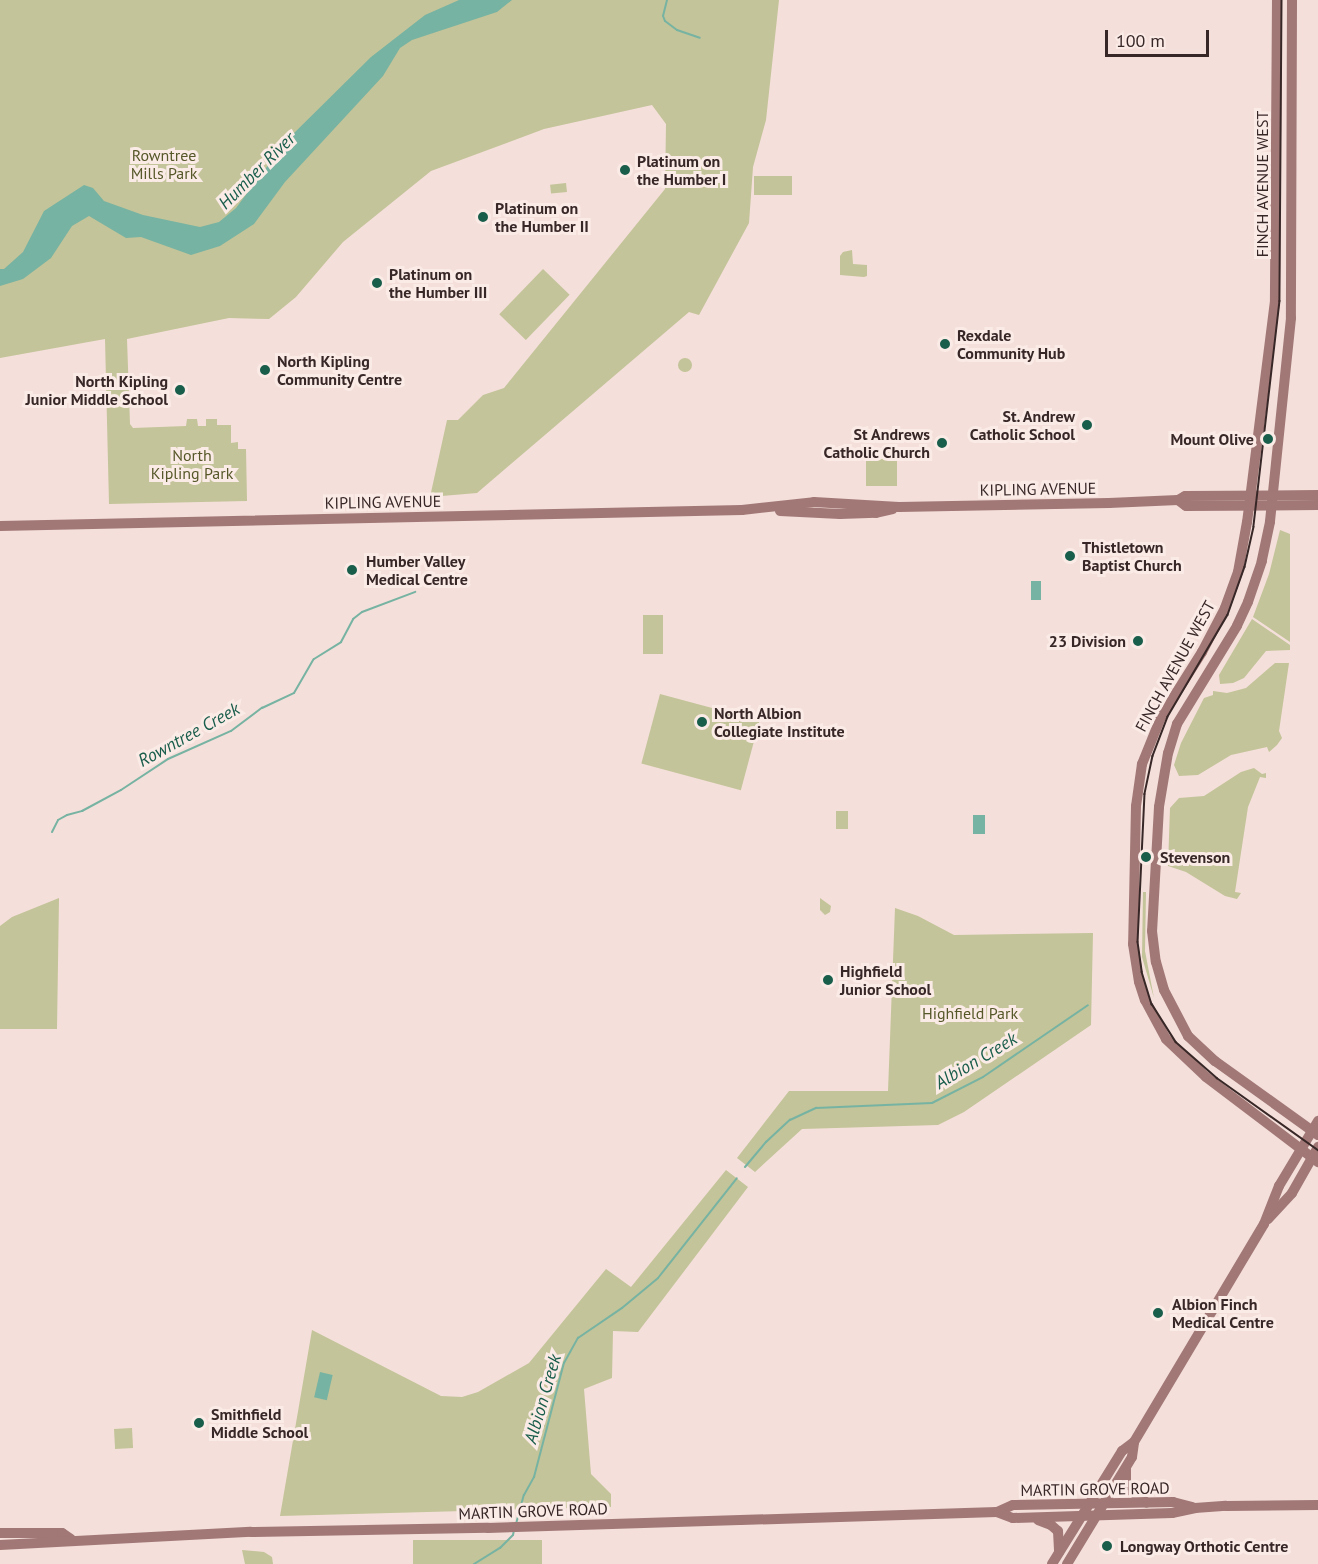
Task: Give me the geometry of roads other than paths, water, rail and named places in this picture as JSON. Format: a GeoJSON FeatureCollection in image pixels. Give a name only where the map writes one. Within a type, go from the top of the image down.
{"type":"FeatureCollection","features":[{"type":"Feature","properties":{"kind":"main road","name":"FINCH AVENUE WEST"},"geometry":{"type":"LineString","coordinates":[[1277,0],[1275,301],[1251,495],[1238,573],[1225,608],[1207,644],[1161,717],[1142,764],[1136,806],[1133,944],[1137,974],[1145,1000],[1166,1039],[1206,1077],[1315,1160]]}},
{"type":"Feature","properties":{"kind":"main road","name":"FINCH AVENUE WEST"},"geometry":{"type":"LineString","coordinates":[[1292,0],[1291,318],[1273,501],[1262,561],[1248,602],[1237,626],[1177,724],[1168,753],[1159,807],[1153,947],[1164,990],[1188,1036],[1232,1074],[1316,1129]]}},
{"type":"Feature","properties":{"kind":"main road","name":"KIPLING AVENUE"},"geometry":{"type":"LineString","coordinates":[[0,526],[767,509],[818,514],[876,513],[899,507],[1178,500],[1185,496],[1251,495],[1273,501],[1318,505]]}},
{"type":"Feature","properties":{"kind":"main road","name":"KIPLING AVENUE"},"geometry":{"type":"LineString","coordinates":[[1178,500],[1186,506],[1249,507],[1318,495]]}},
{"type":"Feature","properties":{"kind":"main road"},"geometry":{"type":"LineString","coordinates":[[1052,1564],[1122,1451],[1134,1442],[1264,1224],[1279,1186],[1316,1129]]}},
{"type":"Feature","properties":{"kind":"main road"},"geometry":{"type":"LineString","coordinates":[[1264,1224],[1292,1193],[1315,1160],[1318,1147]]}},
{"type":"Feature","properties":{"kind":"main road"},"geometry":{"type":"LineString","coordinates":[[1067,1564],[1132,1457],[1134,1442]]}},
{"type":"Feature","properties":{"kind":"main road"},"geometry":{"type":"LineString","coordinates":[[1127,1466],[1126,1487],[1147,1503]]}},
{"type":"Feature","properties":{"kind":"main road","name":"MARTIN GROVE ROAD"},"geometry":{"type":"LineString","coordinates":[[997,1512],[1012,1505],[1173,1502],[1195,1508]]}},
{"type":"Feature","properties":{"kind":"main road","name":"MARTIN GROVE ROAD"},"geometry":{"type":"LineString","coordinates":[[0,1545],[63,1544],[71,1539],[251,1532],[500,1528],[997,1512],[1013,1518],[1172,1513],[1195,1508],[1318,1505]]}},
{"type":"Feature","properties":{"kind":"main road"},"geometry":{"type":"LineString","coordinates":[[1032,1517],[1051,1525],[1058,1531],[1059,1554]]}},
{"type":"Feature","properties":{"kind":"main road","name":"MARTIN GROVE ROAD"},"geometry":{"type":"LineString","coordinates":[[0,1533],[62,1533],[71,1539]]}},
{"type":"Feature","properties":{"kind":"waterway","name":"Rowntree Creek"},"geometry":{"type":"LineString","coordinates":[[667,0],[663,16],[665,21],[677,30],[700,38]]}},
{"type":"Feature","properties":{"kind":"waterway","name":"Rowntree Creek"},"geometry":{"type":"LineString","coordinates":[[52,832],[58,820],[82,811],[121,790],[168,759],[231,731],[262,708],[294,693],[314,659],[341,642],[353,619],[362,612],[415,592]]}},
{"type":"Feature","properties":{"kind":"waterway","name":"Albion Creek"},"geometry":{"type":"LineString","coordinates":[[745,1167],[766,1142],[790,1120],[816,1108],[932,1103],[983,1077],[1088,1005]]}},
{"type":"Feature","properties":{"kind":"waterway","name":"Albion Creek"},"geometry":{"type":"LineString","coordinates":[[516,1524],[524,1495],[534,1477],[564,1363],[578,1338],[622,1308],[658,1278],[737,1178]]}},
{"type":"Feature","properties":{"kind":"waterway","name":"Albion Creek"},"geometry":{"type":"LineString","coordinates":[[474,1564],[500,1548],[513,1535],[514,1530]]}},
{"type":"Feature","properties":{"kind":"tram line"},"geometry":{"type":"LineString","coordinates":[[1282,0],[1280,301],[1254,527],[1245,567],[1228,615],[1168,717],[1153,756],[1145,794],[1138,942],[1142,972],[1152,1004],[1176,1042],[1217,1078],[1318,1150]]}},
{"type":"Feature","properties":{"kind":"place","name":"Platinum on the Humber I"},"geometry":{"type":"Point","coordinates":[625,170]}},
{"type":"Feature","properties":{"kind":"place","name":"Platinum on the Humber II"},"geometry":{"type":"Point","coordinates":[483,217]}},
{"type":"Feature","properties":{"kind":"place","name":"Platinum on the Humber III"},"geometry":{"type":"Point","coordinates":[377,283]}},
{"type":"Feature","properties":{"kind":"place","name":"Rexdale Community Hub"},"geometry":{"type":"Point","coordinates":[945,344]}},
{"type":"Feature","properties":{"kind":"place","name":"North Kipling Community Centre"},"geometry":{"type":"Point","coordinates":[265,370]}},
{"type":"Feature","properties":{"kind":"place","name":"North Kipling Junior Middle School"},"geometry":{"type":"Point","coordinates":[180,390]}},
{"type":"Feature","properties":{"kind":"place","name":"St. Andrew Catholic School"},"geometry":{"type":"Point","coordinates":[1087,425]}},
{"type":"Feature","properties":{"kind":"place","name":"Mount Olive"},"geometry":{"type":"Point","coordinates":[1268,439]}},
{"type":"Feature","properties":{"kind":"place","name":"St Andrews Catholic Church"},"geometry":{"type":"Point","coordinates":[942,443]}},
{"type":"Feature","properties":{"kind":"place","name":"Thistletown Baptist Church"},"geometry":{"type":"Point","coordinates":[1070,556]}},
{"type":"Feature","properties":{"kind":"place","name":"Humber Valley Medical Centre"},"geometry":{"type":"Point","coordinates":[352,570]}},
{"type":"Feature","properties":{"kind":"place","name":"23 Division"},"geometry":{"type":"Point","coordinates":[1138,641]}},
{"type":"Feature","properties":{"kind":"place","name":"North Albion Collegiate Institute"},"geometry":{"type":"Point","coordinates":[702,722]}},
{"type":"Feature","properties":{"kind":"place","name":"Stevenson"},"geometry":{"type":"Point","coordinates":[1146,857]}},
{"type":"Feature","properties":{"kind":"place","name":"Highfield Junior School"},"geometry":{"type":"Point","coordinates":[828,980]}},
{"type":"Feature","properties":{"kind":"place","name":"Albion Finch Medical Centre"},"geometry":{"type":"Point","coordinates":[1158,1313]}},
{"type":"Feature","properties":{"kind":"place","name":"Smithfield Middle School"},"geometry":{"type":"Point","coordinates":[199,1423]}},
{"type":"Feature","properties":{"kind":"place","name":"Longway Orthotic Centre"},"geometry":{"type":"Point","coordinates":[1107,1546]}},
{"type":"Feature","properties":{"kind":"park label","name":"Rowntree Mills Park"},"geometry":{"type":"Point","coordinates":[164,164]}},
{"type":"Feature","properties":{"kind":"park label","name":"North Kipling Park"},"geometry":{"type":"Point","coordinates":[192,464]}},
{"type":"Feature","properties":{"kind":"park label","name":"Highfield Park"},"geometry":{"type":"Point","coordinates":[970,1013]}},
{"type":"Feature","properties":{"kind":"water label","name":"Humber River"},"geometry":{"type":"Point","coordinates":[257,171]}}]}
